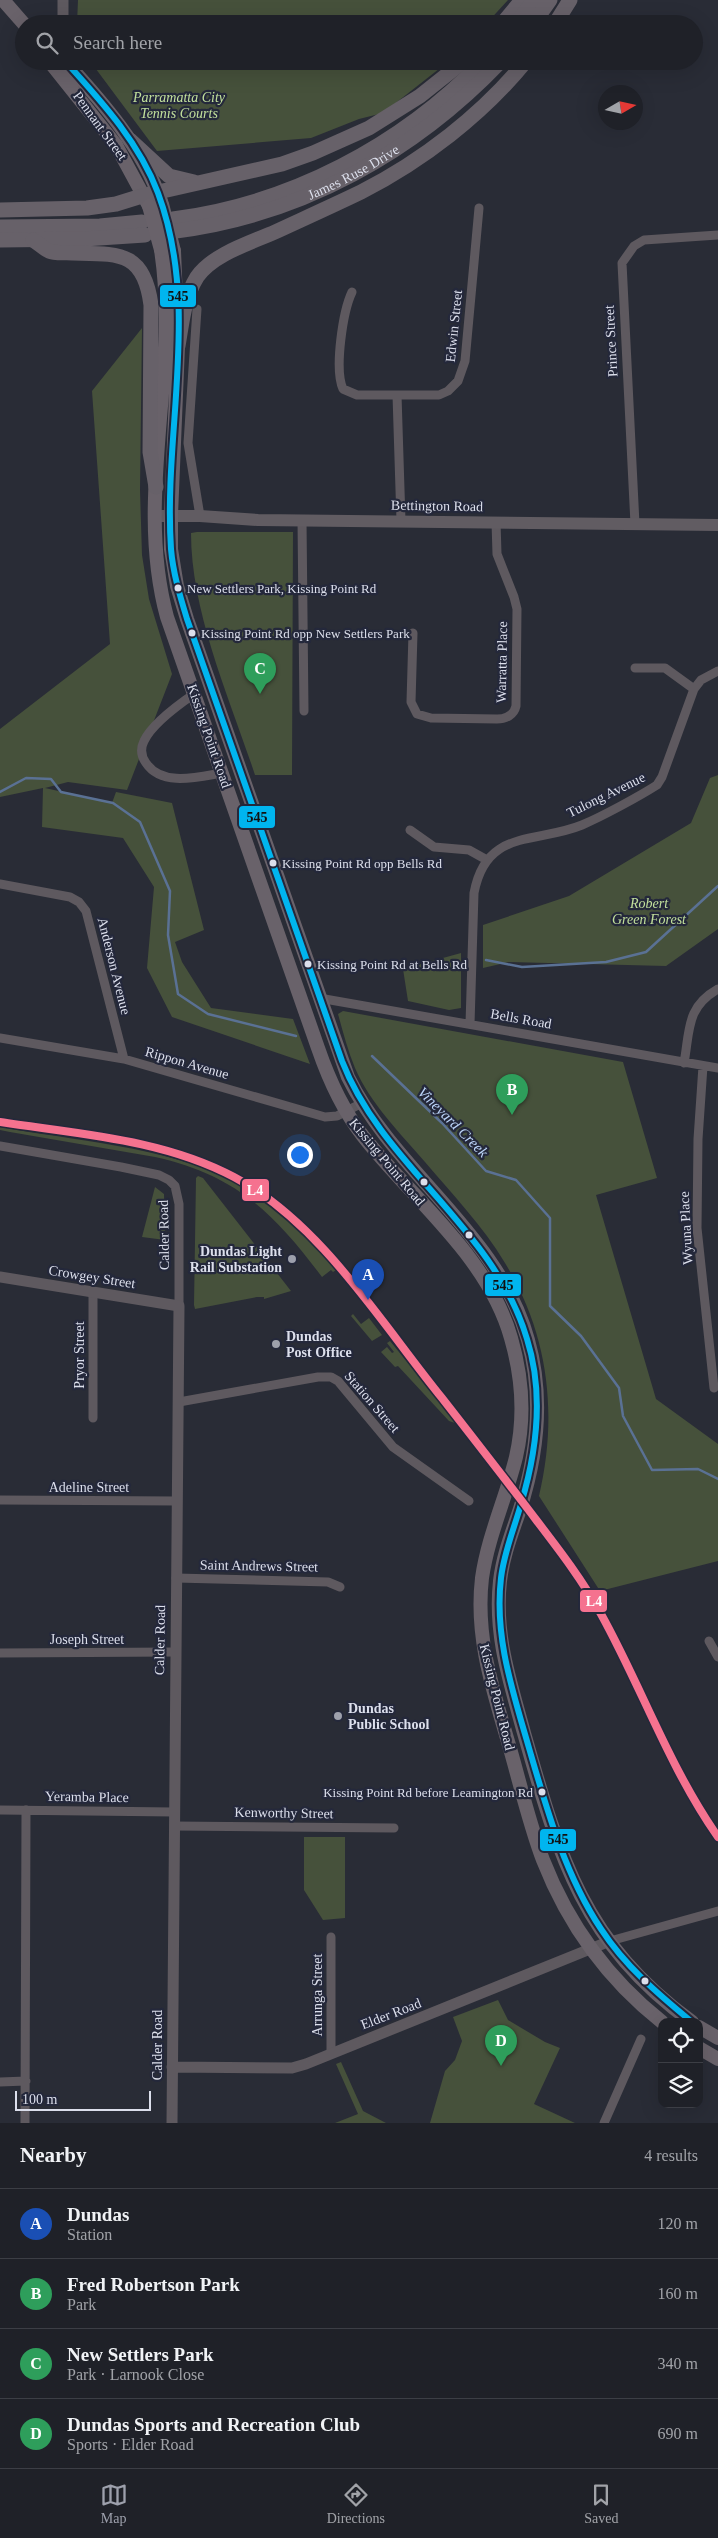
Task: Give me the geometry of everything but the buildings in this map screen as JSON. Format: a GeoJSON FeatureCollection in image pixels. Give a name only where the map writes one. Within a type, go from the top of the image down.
{"type":"FeatureCollection","features":[{"type":"Feature","properties":{"kind":"highway"},"geometry":{"type":"LineString","coordinates":[[510,15],[522,0]]}},
{"type":"Feature","properties":{"kind":"highway"},"geometry":{"type":"LineString","coordinates":[[523,15],[534,0]]}},
{"type":"Feature","properties":{"kind":"highway"},"geometry":{"type":"LineString","coordinates":[[539,15],[550,0]]}},
{"type":"Feature","properties":{"kind":"highway"},"geometry":{"type":"LineString","coordinates":[[560,15],[570,0]]}},
{"type":"Feature","properties":{"kind":"highway"},"geometry":{"type":"LineString","coordinates":[[0,210],[87,208],[154,200],[198,182],[282,164],[369,128],[420,96],[453,70]]}},
{"type":"Feature","properties":{"kind":"highway","name":"James Ruse Drive"},"geometry":{"type":"LineString","coordinates":[[474,70],[452,92],[407,127],[350,162],[321,176],[262,199],[193,216],[174,225],[204,228],[270,210],[323,190],[353,175],[415,137],[468,95],[492,70]]}},
{"type":"Feature","properties":{"kind":"highway"},"geometry":{"type":"LineString","coordinates":[[178,346],[186,299],[197,277],[212,263],[247,244],[363,191],[423,155],[476,111],[517,70]]}},
{"type":"Feature","properties":{"kind":"highway"},"geometry":{"type":"LineString","coordinates":[[130,140],[169,176],[198,182]]}},
{"type":"Feature","properties":{"kind":"highway"},"geometry":{"type":"LineString","coordinates":[[0,227],[100,226],[144,229],[33,240],[0,240]]}},
{"type":"Feature","properties":{"kind":"highway"},"geometry":{"type":"LineString","coordinates":[[33,240],[50,251],[121,255],[133,263],[144,278],[151,305],[150,452],[156,487]]}},
{"type":"Feature","properties":{"kind":"main road"},"geometry":{"type":"LineString","coordinates":[[3,0],[16,15]]}},
{"type":"Feature","properties":{"kind":"main road","name":"Pennant Street"},"geometry":{"type":"LineString","coordinates":[[65,70],[154,200]]}},
{"type":"Feature","properties":{"kind":"main road","name":"Pennant Street"},"geometry":{"type":"LineString","coordinates":[[67,70],[98,99],[130,140],[154,200]]}},
{"type":"Feature","properties":{"kind":"main road","name":"Kissing Point Road"},"geometry":{"type":"LineString","coordinates":[[154,200],[168,250],[178,346],[171,515],[171,550],[177,586],[319,998],[336,1045],[362,1103],[380,1129],[489,1259],[507,1288],[527,1338],[536,1384],[537,1431],[528,1482],[504,1561],[499,1598],[499,1635],[509,1683],[558,1846],[584,1904],[610,1941],[651,1989],[687,2018]]}},
{"type":"Feature","properties":{"kind":"main road","name":"Kissing Point Road"},"geometry":{"type":"LineString","coordinates":[[168,250],[155,516],[155,552],[162,599],[332,1084],[346,1112],[372,1147],[477,1269],[498,1303],[512,1339],[521,1389],[521,1422],[516,1455],[485,1562],[481,1599],[484,1651],[491,1684],[543,1860],[565,1906],[592,1950],[617,1981],[658,2018]]}},
{"type":"Feature","properties":{"kind":"main road","name":"Bettington Road"},"geometry":{"type":"LineString","coordinates":[[155,516],[302,520],[718,524]]}},
{"type":"Feature","properties":{"kind":"main road"},"geometry":{"type":"LineString","coordinates":[[703,2029],[718,2038]]}},
{"type":"Feature","properties":{"kind":"main road"},"geometry":{"type":"LineString","coordinates":[[703,2050],[718,2059]]}},
{"type":"Feature","properties":{"kind":"street"},"geometry":{"type":"LineString","coordinates":[[63,0],[63,15]]}},
{"type":"Feature","properties":{"kind":"street","name":"Edwin Street"},"geometry":{"type":"LineString","coordinates":[[352,292],[344,314],[340,383],[343,389],[352,394],[444,393],[453,387],[461,375],[465,361],[479,208]]}},
{"type":"Feature","properties":{"kind":"street","name":"Prince Street"},"geometry":{"type":"LineString","coordinates":[[635,524],[622,262],[630,249],[644,240],[718,235]]}},
{"type":"Feature","properties":{"kind":"street"},"geometry":{"type":"LineString","coordinates":[[197,310],[188,443],[200,516]]}},
{"type":"Feature","properties":{"kind":"street"},"geometry":{"type":"LineString","coordinates":[[397,395],[401,521]]}},
{"type":"Feature","properties":{"kind":"street"},"geometry":{"type":"LineString","coordinates":[[302,520],[304,711]]}},
{"type":"Feature","properties":{"kind":"street","name":"Warratta Place"},"geometry":{"type":"LineString","coordinates":[[413,633],[411,702],[417,714],[431,718],[497,719],[506,718],[513,713],[516,706],[517,609],[497,554],[496,522]]}},
{"type":"Feature","properties":{"kind":"street"},"geometry":{"type":"LineString","coordinates":[[635,668],[665,668],[694,689],[701,680],[718,671]]}},
{"type":"Feature","properties":{"kind":"street","name":"Tulong Avenue"},"geometry":{"type":"LineString","coordinates":[[470,1024],[474,893],[478,875],[487,860],[509,843],[582,825],[657,785],[662,777],[694,689]]}},
{"type":"Feature","properties":{"kind":"street"},"geometry":{"type":"LineString","coordinates":[[194,694],[178,705],[148,733],[141,754],[157,774],[168,777],[191,778],[222,773]]}},
{"type":"Feature","properties":{"kind":"street"},"geometry":{"type":"LineString","coordinates":[[410,830],[434,846],[468,850],[487,860]]}},
{"type":"Feature","properties":{"kind":"street","name":"Anderson Avenue"},"geometry":{"type":"LineString","coordinates":[[0,884],[70,897],[79,902],[86,911],[124,1060]]}},
{"type":"Feature","properties":{"kind":"street"},"geometry":{"type":"LineString","coordinates":[[684,1062],[694,1010],[704,998],[718,989]]}},
{"type":"Feature","properties":{"kind":"street","name":"Bells Road"},"geometry":{"type":"LineString","coordinates":[[319,998],[718,1068]]}},
{"type":"Feature","properties":{"kind":"street","name":"Rippon Avenue"},"geometry":{"type":"LineString","coordinates":[[0,1038],[124,1060],[325,1117],[337,1116],[362,1103]]}},
{"type":"Feature","properties":{"kind":"street","name":"Wyuna Place"},"geometry":{"type":"LineString","coordinates":[[703,1066],[698,1139],[697,1228],[714,1388]]}},
{"type":"Feature","properties":{"kind":"street","name":"Calder Road"},"geometry":{"type":"LineString","coordinates":[[0,1146],[150,1173],[169,1180],[178,1194],[179,1306],[172,2123]]}},
{"type":"Feature","properties":{"kind":"street","name":"Crowgey Street"},"geometry":{"type":"LineString","coordinates":[[0,1277],[179,1306]]}},
{"type":"Feature","properties":{"kind":"street","name":"Pryor Street"},"geometry":{"type":"LineString","coordinates":[[92,1418],[93,1292]]}},
{"type":"Feature","properties":{"kind":"street","name":"Station Street"},"geometry":{"type":"LineString","coordinates":[[178,1402],[331,1376],[338,1380],[393,1446],[469,1501]]}},
{"type":"Feature","properties":{"kind":"street","name":"Adeline Street"},"geometry":{"type":"LineString","coordinates":[[0,1500],[177,1501]]}},
{"type":"Feature","properties":{"kind":"street","name":"Saint Andrews Street"},"geometry":{"type":"LineString","coordinates":[[176,1578],[328,1582],[340,1587]]}},
{"type":"Feature","properties":{"kind":"street"},"geometry":{"type":"LineString","coordinates":[[709,1641],[718,1657]]}},
{"type":"Feature","properties":{"kind":"street","name":"Joseph Street"},"geometry":{"type":"LineString","coordinates":[[0,1653],[175,1652]]}},
{"type":"Feature","properties":{"kind":"street","name":"Yeramba Place"},"geometry":{"type":"LineString","coordinates":[[0,1810],[174,1812]]}},
{"type":"Feature","properties":{"kind":"street"},"geometry":{"type":"LineString","coordinates":[[25,2123],[26,1810]]}},
{"type":"Feature","properties":{"kind":"street","name":"Kenworthy Street"},"geometry":{"type":"LineString","coordinates":[[174,1826],[394,1828]]}},
{"type":"Feature","properties":{"kind":"street"},"geometry":{"type":"LineString","coordinates":[[610,1941],[718,1911]]}},
{"type":"Feature","properties":{"kind":"street","name":"Arrunga Street"},"geometry":{"type":"LineString","coordinates":[[331,1937],[331,2054]]}},
{"type":"Feature","properties":{"kind":"street","name":"Elder Road"},"geometry":{"type":"LineString","coordinates":[[172,2067],[292,2068],[592,1950],[610,1941]]}},
{"type":"Feature","properties":{"kind":"street"},"geometry":{"type":"LineString","coordinates":[[604,2123],[641,2039]]}},
{"type":"Feature","properties":{"kind":"street"},"geometry":{"type":"LineString","coordinates":[[0,2082],[26,2082]]}},
{"type":"Feature","properties":{"kind":"green space"},"geometry":{"type":"Polygon","coordinates":[[[78,0],[508,0],[494,15],[77,15],[78,0]]]}},
{"type":"Feature","properties":{"kind":"green space","name":"Parramatta City Tennis Courts"},"geometry":{"type":"Polygon","coordinates":[[[97,70],[438,70],[383,113],[359,119],[311,138],[157,151],[97,70]]]}},
{"type":"Feature","properties":{"kind":"green space"},"geometry":{"type":"Polygon","coordinates":[[[142,328],[140,490],[142,555],[149,599],[172,674],[127,790],[68,782],[45,788],[112,803],[116,792],[172,803],[204,930],[175,942],[182,962],[211,1008],[293,1019],[310,1064],[172,1017],[147,968],[154,887],[123,838],[42,827],[43,788],[0,797],[0,729],[110,644],[92,391],[142,328]]]}},
{"type":"Feature","properties":{"kind":"green space"},"geometry":{"type":"Polygon","coordinates":[[[293,532],[292,775],[255,775],[214,656],[197,594],[191,533],[293,532]]]}},
{"type":"Feature","properties":{"kind":"green space","name":"Robert Green Forest"},"geometry":{"type":"Polygon","coordinates":[[[718,775],[718,929],[666,966],[509,962],[483,968],[483,925],[569,896],[691,823],[710,778],[718,775]]]}},
{"type":"Feature","properties":{"kind":"green space"},"geometry":{"type":"Polygon","coordinates":[[[461,953],[461,1008],[449,1010],[408,1001],[403,969],[461,953]]]}},
{"type":"Feature","properties":{"kind":"green space"},"geometry":{"type":"Polygon","coordinates":[[[343,1011],[623,1062],[657,1178],[596,1195],[656,1399],[718,1444],[718,1561],[600,1591],[539,1496],[548,1436],[546,1376],[532,1318],[520,1290],[505,1263],[477,1223],[396,1129],[361,1081],[348,1048],[338,1014],[343,1011]]]}},
{"type":"Feature","properties":{"kind":"green space"},"geometry":{"type":"Polygon","coordinates":[[[0,1127],[148,1152],[204,1168],[243,1186],[268,1203],[324,1254],[327,1254],[338,1269],[333,1272],[331,1270],[322,1277],[287,1234],[269,1216],[231,1186],[209,1174],[155,1157],[10,1132],[0,1130],[0,1127]]]}},
{"type":"Feature","properties":{"kind":"green space"},"geometry":{"type":"Polygon","coordinates":[[[198,1176],[203,1178],[291,1291],[264,1299],[264,1297],[257,1297],[195,1309],[196,1178],[198,1176]]]}},
{"type":"Feature","properties":{"kind":"green space"},"geometry":{"type":"Polygon","coordinates":[[[155,1187],[164,1194],[165,1240],[142,1237],[155,1187]]]}},
{"type":"Feature","properties":{"kind":"green space"},"geometry":{"type":"Polygon","coordinates":[[[353,1314],[361,1324],[369,1318],[382,1335],[372,1341],[351,1316],[353,1314]]]}},
{"type":"Feature","properties":{"kind":"green space"},"geometry":{"type":"Polygon","coordinates":[[[390,1341],[458,1424],[449,1421],[398,1366],[395,1367],[381,1352],[387,1347],[392,1353],[394,1352],[387,1343],[390,1341]]]}},
{"type":"Feature","properties":{"kind":"green space"},"geometry":{"type":"Polygon","coordinates":[[[304,1837],[345,1837],[345,1918],[323,1920],[304,1890],[304,1837]]]}},
{"type":"Feature","properties":{"kind":"green space"},"geometry":{"type":"Polygon","coordinates":[[[498,2000],[508,2020],[545,2042],[560,2048],[534,2104],[575,2123],[430,2123],[445,2071],[455,2060],[462,2041],[453,2017],[498,2000]]]}},
{"type":"Feature","properties":{"kind":"green space"},"geometry":{"type":"Polygon","coordinates":[[[341,2062],[363,2111],[386,2123],[335,2123],[358,2114],[336,2064],[341,2062]]]}},
{"type":"Feature","properties":{"kind":"waterway","name":"Vineyard Creek"},"geometry":{"type":"LineString","coordinates":[[0,792],[26,778],[51,779],[61,792],[113,803],[140,822],[170,891],[168,935],[178,994],[208,1014],[296,1036]]}},
{"type":"Feature","properties":{"kind":"waterway"},"geometry":{"type":"LineString","coordinates":[[486,960],[522,967],[606,962],[646,952],[718,886]]}},
{"type":"Feature","properties":{"kind":"waterway","name":"Vineyard Creek"},"geometry":{"type":"LineString","coordinates":[[372,1056],[442,1123],[486,1171],[516,1180],[550,1218],[550,1306],[581,1336],[619,1388],[623,1416],[652,1470],[698,1469],[718,1479]]}},
{"type":"Feature","properties":{"kind":"transit line","name":"545"},"geometry":{"type":"LineString","coordinates":[[73,70],[118,123],[141,156],[158,193],[171,237],[177,281],[179,325],[170,504],[171,549],[175,576],[187,619],[342,1061],[360,1099],[384,1133],[490,1263],[511,1299],[527,1339],[532,1359],[537,1401],[534,1443],[527,1484],[502,1568],[500,1622],[511,1685],[550,1818],[577,1887],[601,1929],[631,1967],[687,2018]]}},
{"type":"Feature","properties":{"kind":"transit line","name":"L4"},"geometry":{"type":"LineString","coordinates":[[0,1122],[120,1140],[178,1154],[207,1164],[234,1177],[265,1197],[295,1220],[322,1247],[372,1307],[579,1578],[616,1642],[685,1783],[718,1837]]}},
{"type":"Feature","properties":{"kind":"place","name":"New Settlers Park, Kissing Point Rd"},"geometry":{"type":"Point","coordinates":[178,588]}},
{"type":"Feature","properties":{"kind":"place","name":"Kissing Point Rd opp New Settlers Park"},"geometry":{"type":"Point","coordinates":[192,633]}},
{"type":"Feature","properties":{"kind":"place","name":"New Settlers Park"},"geometry":{"type":"Point","coordinates":[260,694]}},
{"type":"Feature","properties":{"kind":"place","name":"Kissing Point Rd opp Bells Rd"},"geometry":{"type":"Point","coordinates":[273,863]}},
{"type":"Feature","properties":{"kind":"place","name":"Kissing Point Rd at Bells Rd"},"geometry":{"type":"Point","coordinates":[308,964]}},
{"type":"Feature","properties":{"kind":"place","name":"Fred Robertson Park"},"geometry":{"type":"Point","coordinates":[512,1115]}},
{"type":"Feature","properties":{"kind":"place","name":"Dundas Light Rail Substation"},"geometry":{"type":"Point","coordinates":[292,1259]}},
{"type":"Feature","properties":{"kind":"place","name":"Dundas"},"geometry":{"type":"Point","coordinates":[368,1300]}},
{"type":"Feature","properties":{"kind":"place","name":"Dundas Post Office"},"geometry":{"type":"Point","coordinates":[276,1344]}},
{"type":"Feature","properties":{"kind":"place","name":"Dundas Public School"},"geometry":{"type":"Point","coordinates":[338,1716]}},
{"type":"Feature","properties":{"kind":"place","name":"Kissing Point Rd before Leamington Rd"},"geometry":{"type":"Point","coordinates":[542,1792]}},
{"type":"Feature","properties":{"kind":"place","name":"Dundas Sports and Recreation Club"},"geometry":{"type":"Point","coordinates":[501,2066]}}]}
